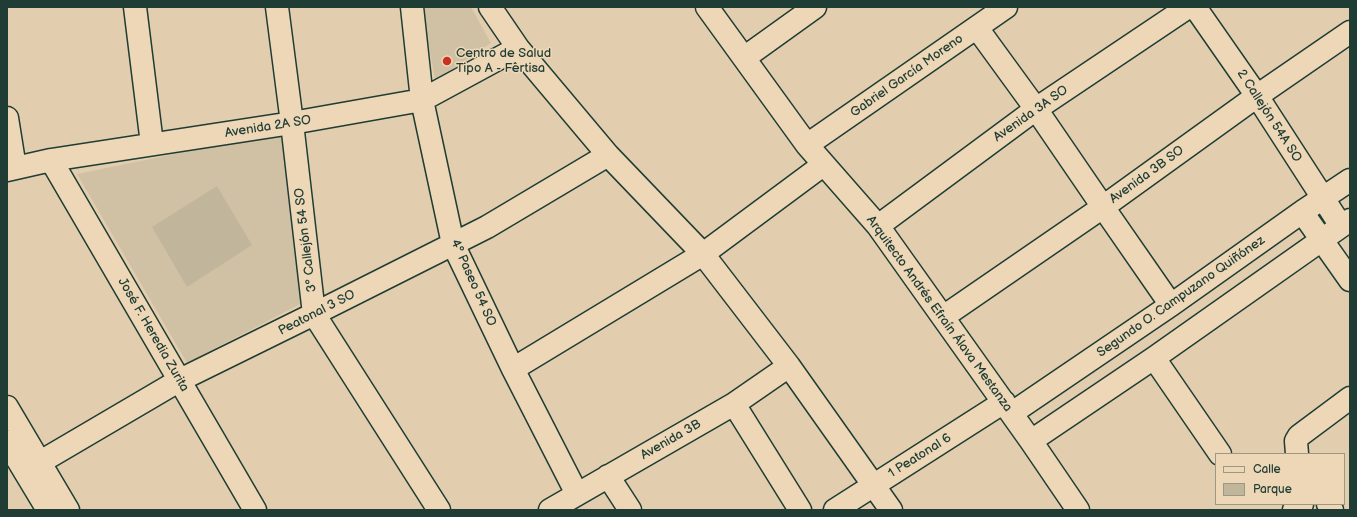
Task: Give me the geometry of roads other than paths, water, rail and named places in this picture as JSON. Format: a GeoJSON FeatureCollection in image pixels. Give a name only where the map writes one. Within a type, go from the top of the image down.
{"type":"FeatureCollection","features":[{"type":"Feature","properties":{"kind":"street"},"geometry":{"type":"LineString","coordinates":[[135,7],[152,144]]}},
{"type":"Feature","properties":{"kind":"street","name":"3º Callejón 54 SO"},"geometry":{"type":"LineString","coordinates":[[277,7],[314,314],[439,510]]}},
{"type":"Feature","properties":{"kind":"street","name":"4º Paseo 54 SO"},"geometry":{"type":"LineString","coordinates":[[412,7],[422,100],[453,244],[513,370],[577,494]]}},
{"type":"Feature","properties":{"kind":"street"},"geometry":{"type":"LineString","coordinates":[[490,7],[518,48],[608,155],[703,254],[789,366],[875,485],[891,510]]}},
{"type":"Feature","properties":{"kind":"street","name":"Arquitecto Andrés Efraín Álava Mestanza"},"geometry":{"type":"LineString","coordinates":[[707,7],[807,145],[878,226],[1008,408],[1078,510]]}},
{"type":"Feature","properties":{"kind":"street"},"geometry":{"type":"LineString","coordinates":[[744,58],[816,7]]}},
{"type":"Feature","properties":{"kind":"street","name":"Gabriel García Moreno"},"geometry":{"type":"LineString","coordinates":[[807,145],[1006,7]]}},
{"type":"Feature","properties":{"kind":"street","name":"Avenida 3A SO"},"geometry":{"type":"LineString","coordinates":[[878,226],[1036,109],[1188,7]]}},
{"type":"Feature","properties":{"kind":"street","name":"2 Callejón 54A SO"},"geometry":{"type":"LineString","coordinates":[[1195,7],[1257,96],[1323,199],[1345,223]]}},
{"type":"Feature","properties":{"kind":"street"},"geometry":{"type":"LineString","coordinates":[[977,28],[1036,109],[1171,304]]}},
{"type":"Feature","properties":{"kind":"street","name":"Avenida 3B SO"},"geometry":{"type":"LineString","coordinates":[[943,318],[1350,32]]}},
{"type":"Feature","properties":{"kind":"street","name":"Avenida 2A SO"},"geometry":{"type":"LineString","coordinates":[[11,169],[51,160],[292,124],[422,100],[518,48]]}},
{"type":"Feature","properties":{"kind":"street"},"geometry":{"type":"LineString","coordinates":[[7,118],[11,169]]}},
{"type":"Feature","properties":{"kind":"street","name":"Peatonal 3 SO"},"geometry":{"type":"LineString","coordinates":[[32,467],[180,380],[487,227],[608,155]]}},
{"type":"Feature","properties":{"kind":"street","name":"José F. Heredia Zurita"},"geometry":{"type":"LineString","coordinates":[[51,160],[255,510]]}},
{"type":"Feature","properties":{"kind":"street"},"geometry":{"type":"LineString","coordinates":[[513,370],[703,254],[823,165]]}},
{"type":"Feature","properties":{"kind":"street","name":"Segundo O. Campuzano Quiñónez"},"geometry":{"type":"LineString","coordinates":[[1008,408],[1171,304],[1350,180]]}},
{"type":"Feature","properties":{"kind":"street"},"geometry":{"type":"LineString","coordinates":[[1302,212],[1350,280]]}},
{"type":"Feature","properties":{"kind":"street"},"geometry":{"type":"LineString","coordinates":[[1031,441],[1154,358],[1322,241],[1345,223]]}},
{"type":"Feature","properties":{"kind":"street"},"geometry":{"type":"LineString","coordinates":[[1154,358],[1219,453]]}},
{"type":"Feature","properties":{"kind":"street","name":"Avenida 3B"},"geometry":{"type":"LineString","coordinates":[[550,510],[734,404],[789,366]]}},
{"type":"Feature","properties":{"kind":"street"},"geometry":{"type":"LineString","coordinates":[[1298,445],[1350,398]]}},
{"type":"Feature","properties":{"kind":"street"},"geometry":{"type":"LineString","coordinates":[[734,404],[800,510]]}},
{"type":"Feature","properties":{"kind":"street"},"geometry":{"type":"LineString","coordinates":[[7,407],[48,510]]}},
{"type":"Feature","properties":{"kind":"street","name":"1 Peatonal 6"},"geometry":{"type":"LineString","coordinates":[[835,510],[875,485],[1008,408]]}},
{"type":"Feature","properties":{"kind":"street"},"geometry":{"type":"LineString","coordinates":[[7,442],[32,467],[68,510]]}},
{"type":"Feature","properties":{"kind":"street"},"geometry":{"type":"LineString","coordinates":[[608,476],[630,510]]}},
{"type":"Feature","properties":{"kind":"place","name":"Centro de Salud Tipo A - Fertisa"},"geometry":{"type":"Point","coordinates":[447,61]}}]}
